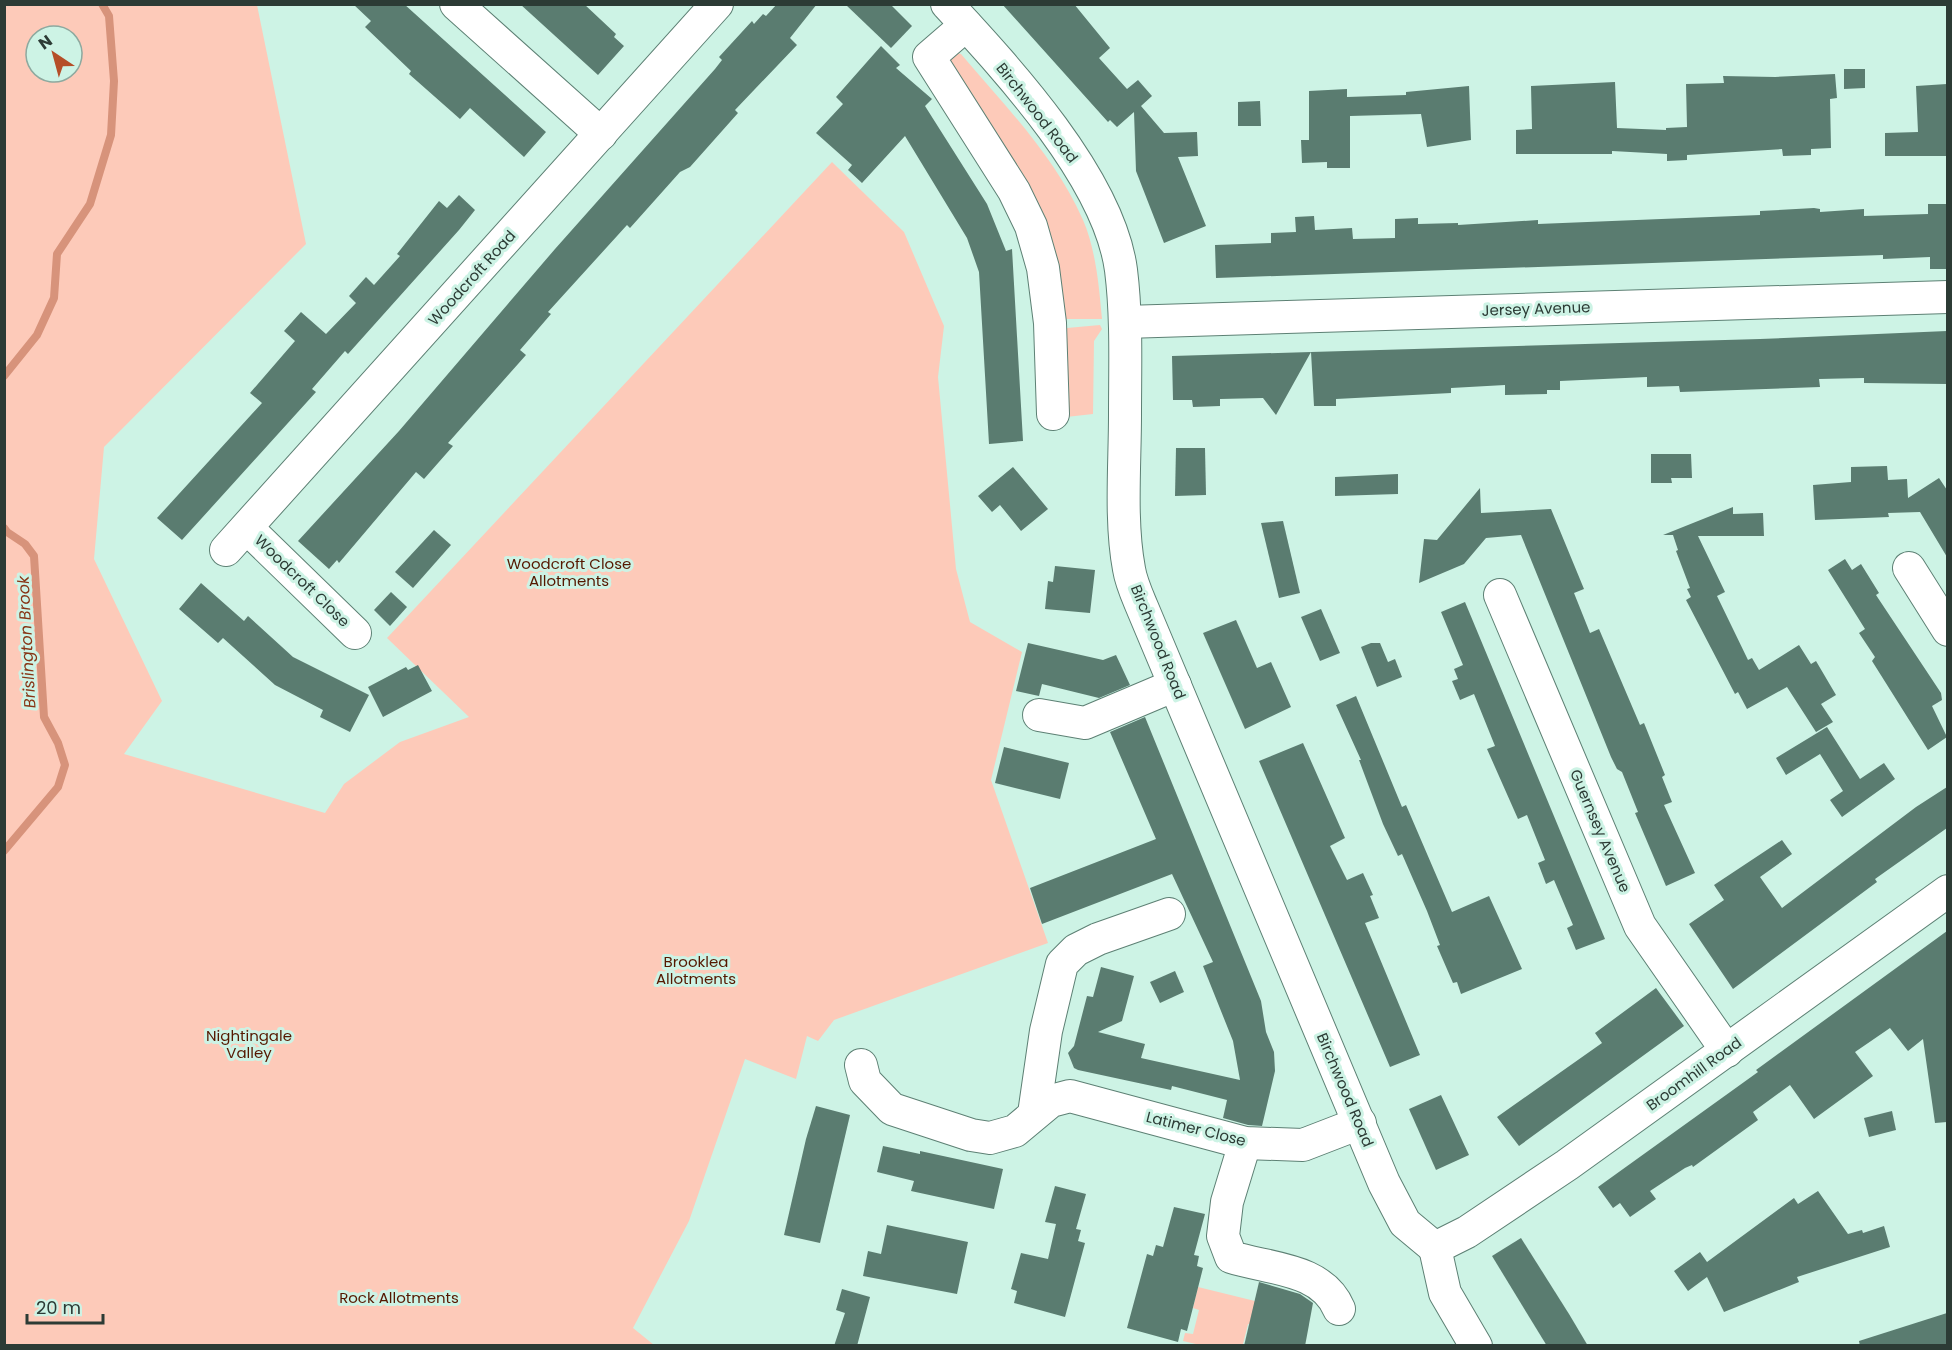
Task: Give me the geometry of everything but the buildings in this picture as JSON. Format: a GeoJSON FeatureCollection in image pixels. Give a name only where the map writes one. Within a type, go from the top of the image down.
{"type":"FeatureCollection","features":[{"type":"Feature","properties":{"kind":"street"},"geometry":{"type":"LineString","coordinates":[[456,4],[600,134]]}},
{"type":"Feature","properties":{"kind":"street","name":"Woodcroft Road"},"geometry":{"type":"LineString","coordinates":[[237,539],[717,4]]}},
{"type":"Feature","properties":{"kind":"street","name":"Birchwood Road"},"geometry":{"type":"LineString","coordinates":[[1053,414],[1050,323],[1043,268],[1031,226],[1014,191],[929,57],[956,15],[1033,103],[1066,148],[1102,209],[1121,268],[1125,322],[1126,526],[1129,569],[1142,608],[1384,1183],[1405,1223],[1435,1248]]}},
{"type":"Feature","properties":{"kind":"street","name":"Jersey Avenue"},"geometry":{"type":"LineString","coordinates":[[1125,322],[1947,297]]}},
{"type":"Feature","properties":{"kind":"street","name":"Woodcroft Close"},"geometry":{"type":"LineString","coordinates":[[237,539],[355,633]]}},
{"type":"Feature","properties":{"kind":"street"},"geometry":{"type":"LineString","coordinates":[[1910,568],[1947,630]]}},
{"type":"Feature","properties":{"kind":"street","name":"Guernsey Avenue"},"geometry":{"type":"LineString","coordinates":[[1500,595],[1640,926],[1727,1050]]}},
{"type":"Feature","properties":{"kind":"street"},"geometry":{"type":"LineString","coordinates":[[1040,715],[1085,723],[1175,685]]}},
{"type":"Feature","properties":{"kind":"street","name":"Broomhill Road"},"geometry":{"type":"LineString","coordinates":[[1435,1248],[1467,1232],[1567,1166],[1947,891]]}},
{"type":"Feature","properties":{"kind":"street"},"geometry":{"type":"LineString","coordinates":[[1034,1114],[1046,1031],[1062,964],[1076,950],[1098,939],[1169,914]]}},
{"type":"Feature","properties":{"kind":"street","name":"Latimer Close"},"geometry":{"type":"LineString","coordinates":[[861,1065],[865,1082],[892,1109],[971,1135],[990,1138],[1015,1131],[1050,1101],[1070,1096],[1245,1143],[1303,1145],[1360,1124]]}},
{"type":"Feature","properties":{"kind":"street"},"geometry":{"type":"LineString","coordinates":[[1245,1143],[1227,1202],[1223,1236],[1231,1257],[1308,1276],[1333,1294],[1340,1309]]}},
{"type":"Feature","properties":{"kind":"street"},"geometry":{"type":"LineString","coordinates":[[1435,1248],[1445,1293],[1476,1346]]}},
{"type":"Feature","properties":{"kind":"green space","name":"Nightingale Valley"},"geometry":{"type":"Polygon","coordinates":[[[5,5],[257,5],[306,244],[104,447],[94,559],[162,701],[124,754],[325,813],[344,784],[400,742],[469,717],[387,638],[832,162],[904,232],[944,326],[938,377],[956,569],[970,622],[1022,652],[991,780],[1048,943],[834,1020],[818,1041],[807,1036],[796,1079],[745,1059],[689,1221],[633,1328],[654,1345],[5,1346],[5,5]]]}},
{"type":"Feature","properties":{"kind":"green space"},"geometry":{"type":"Polygon","coordinates":[[[961,54],[1028,132],[1072,197],[1091,244],[1102,319],[1058,319],[949,64],[952,55],[961,54]]]}},
{"type":"Feature","properties":{"kind":"green space"},"geometry":{"type":"Polygon","coordinates":[[[1100,325],[1102,329],[1094,341],[1093,414],[1066,417],[1056,329],[1100,325]]]}},
{"type":"Feature","properties":{"kind":"green space"},"geometry":{"type":"Polygon","coordinates":[[[1198,1287],[1259,1302],[1253,1325],[1248,1324],[1243,1344],[1245,1345],[1200,1345],[1183,1341],[1185,1333],[1193,1334],[1199,1310],[1193,1308],[1198,1287]]]}},
{"type":"Feature","properties":{"kind":"waterway","name":"Brislington Brook"},"geometry":{"type":"LineString","coordinates":[[4,376],[37,335],[54,298],[57,254],[90,204],[111,135],[114,81],[109,16],[102,4]]}},
{"type":"Feature","properties":{"kind":"waterway","name":"Brislington Brook"},"geometry":{"type":"LineString","coordinates":[[4,528],[25,544],[34,556],[44,717],[58,743],[65,765],[58,787],[4,851]]}},
{"type":"Feature","properties":{"kind":"park label","name":"Woodcroft Close Allotments"},"geometry":{"type":"Point","coordinates":[569,572]}},
{"type":"Feature","properties":{"kind":"park label","name":"Brooklea Allotments"},"geometry":{"type":"Point","coordinates":[696,970]}},
{"type":"Feature","properties":{"kind":"park label","name":"Rock Allotments"},"geometry":{"type":"Point","coordinates":[399,1298]}}]}
